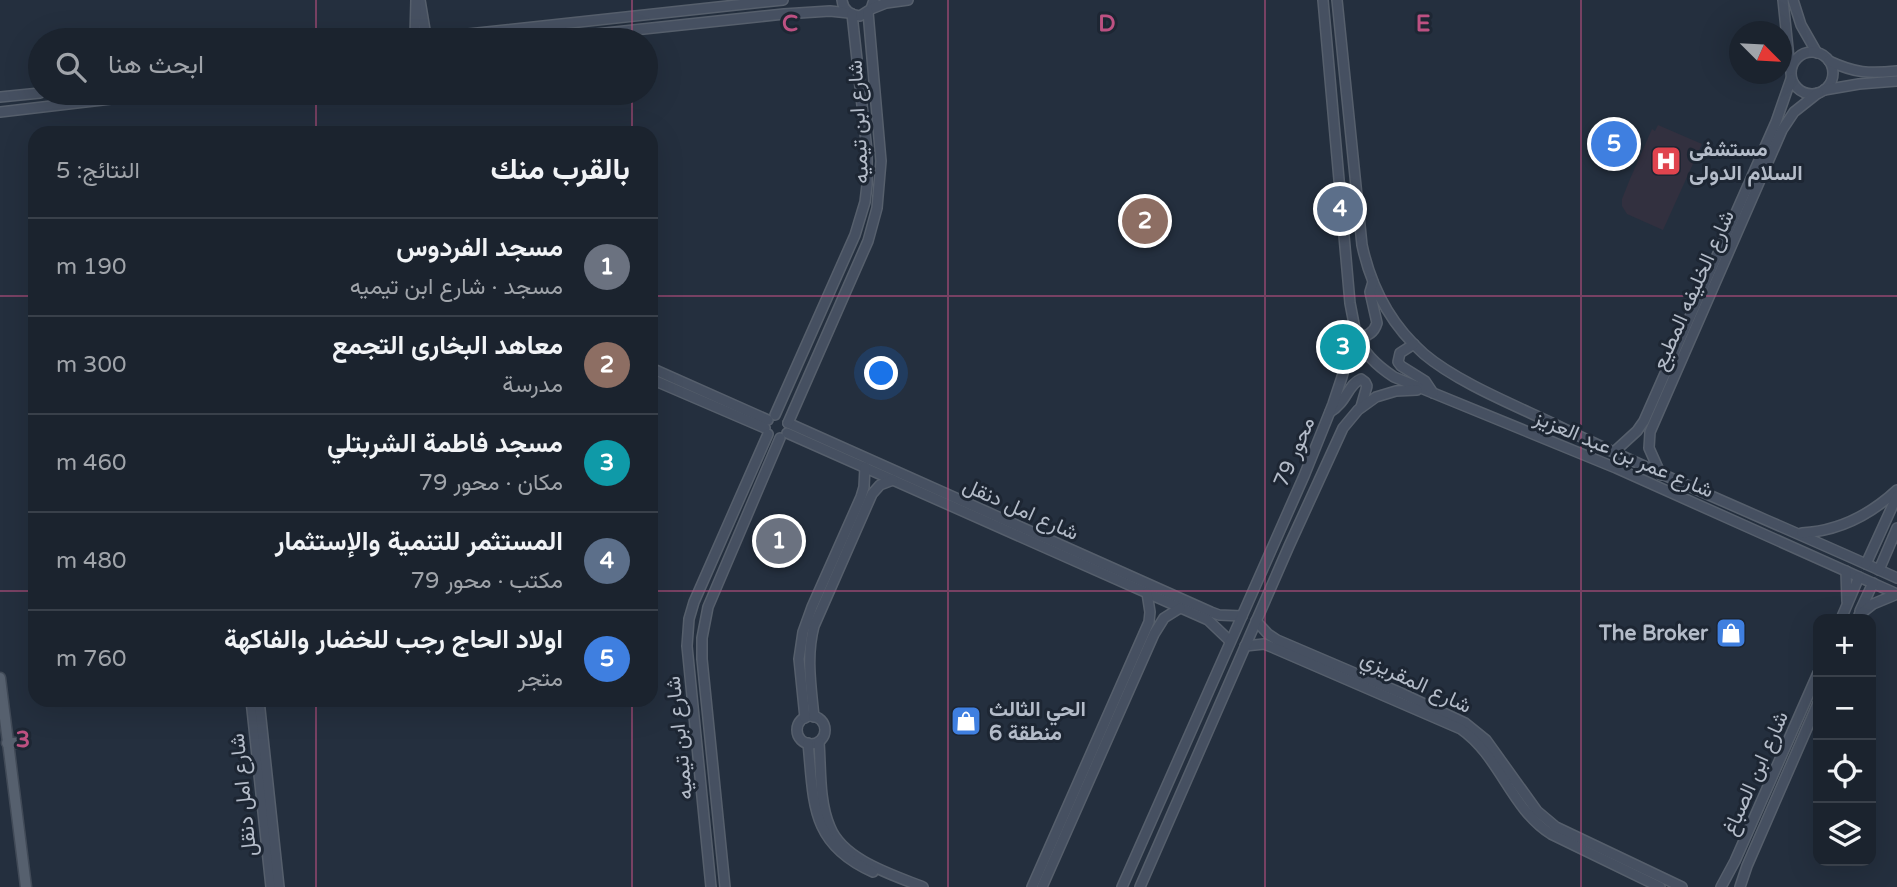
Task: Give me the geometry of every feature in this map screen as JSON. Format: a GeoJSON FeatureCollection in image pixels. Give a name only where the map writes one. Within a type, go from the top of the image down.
{"type":"FeatureCollection","features":[{"type":"Feature","properties":{"kind":"main road"},"geometry":{"type":"LineString","coordinates":[[0,678],[26,887]]}},
{"type":"Feature","properties":{"kind":"main road"},"geometry":{"type":"LineString","coordinates":[[7,743],[23,743]]}},
{"type":"Feature","properties":{"kind":"street"},"geometry":{"type":"LineString","coordinates":[[418,0],[427,28]]}},
{"type":"Feature","properties":{"kind":"street"},"geometry":{"type":"LineString","coordinates":[[414,28],[418,0]]}},
{"type":"Feature","properties":{"kind":"street"},"geometry":{"type":"LineString","coordinates":[[523,28],[783,0]]}},
{"type":"Feature","properties":{"kind":"street"},"geometry":{"type":"LineString","coordinates":[[842,0],[850,14]]}},
{"type":"Feature","properties":{"kind":"street"},"geometry":{"type":"LineString","coordinates":[[658,32],[812,12],[830,11],[860,16],[871,7],[908,0]]}},
{"type":"Feature","properties":{"kind":"street","name":"محور 79"},"geometry":{"type":"LineString","coordinates":[[1122,887],[1300,485],[1330,412],[1356,333],[1350,303],[1323,0]]}},
{"type":"Feature","properties":{"kind":"street"},"geometry":{"type":"LineString","coordinates":[[1336,0],[1358,222],[1363,254],[1373,282],[1370,292],[1377,323],[1371,333],[1364,336],[1356,333]]}},
{"type":"Feature","properties":{"kind":"street","name":"شارع الخليفه المطيع"},"geometry":{"type":"LineString","coordinates":[[1783,0],[1785,21]]}},
{"type":"Feature","properties":{"kind":"street"},"geometry":{"type":"LineString","coordinates":[[1793,0],[1801,26],[1817,53]]}},
{"type":"Feature","properties":{"kind":"street","name":"شارع ابن تيميه"},"geometry":{"type":"LineString","coordinates":[[725,887],[702,638],[708,607],[875,219],[881,173],[871,7]]}},
{"type":"Feature","properties":{"kind":"street","name":"شارع ابن تيميه"},"geometry":{"type":"LineString","coordinates":[[711,887],[687,646],[689,620],[769,424],[862,216],[867,185],[867,151],[850,14]]}},
{"type":"Feature","properties":{"kind":"street"},"geometry":{"type":"LineString","coordinates":[[1792,72],[1797,58],[1810,52],[1860,73],[1897,71]]}},
{"type":"Feature","properties":{"kind":"street"},"geometry":{"type":"LineString","coordinates":[[1821,92],[1832,80],[1829,61]]}},
{"type":"Feature","properties":{"kind":"street"},"geometry":{"type":"LineString","coordinates":[[1792,78],[1794,85],[1805,93],[1897,80]]}},
{"type":"Feature","properties":{"kind":"street","name":"شارع الخليفه المطيع"},"geometry":{"type":"LineString","coordinates":[[1723,256],[1776,122],[1788,84]]}},
{"type":"Feature","properties":{"kind":"street","name":"شارع الخليفه المطيع"},"geometry":{"type":"LineString","coordinates":[[1661,475],[1649,448],[1650,432],[1682,349],[1782,130],[1794,113],[1821,92]]}},
{"type":"Feature","properties":{"kind":"street"},"geometry":{"type":"LineString","coordinates":[[0,97],[28,94]]}},
{"type":"Feature","properties":{"kind":"street"},"geometry":{"type":"LineString","coordinates":[[0,112],[57,105]]}},
{"type":"Feature","properties":{"kind":"street"},"geometry":{"type":"LineString","coordinates":[[846,255],[852,259],[860,259]]}},
{"type":"Feature","properties":{"kind":"street"},"geometry":{"type":"LineString","coordinates":[[838,273],[845,273],[850,281]]}},
{"type":"Feature","properties":{"kind":"street","name":"شارع عمر بن عبد العزيز"},"geometry":{"type":"LineString","coordinates":[[1373,282],[1395,322],[1414,344],[1430,359],[1479,388],[1661,475],[1897,578]]}},
{"type":"Feature","properties":{"kind":"street","name":"شارع عمر بن عبد العزيز"},"geometry":{"type":"LineString","coordinates":[[1356,333],[1364,351],[1383,370],[1405,383],[1616,468],[1897,594]]}},
{"type":"Feature","properties":{"kind":"street"},"geometry":{"type":"LineString","coordinates":[[1414,344],[1400,353],[1398,362],[1425,381],[1430,392]]}},
{"type":"Feature","properties":{"kind":"street","name":"شارع الخليفه المطيع"},"geometry":{"type":"LineString","coordinates":[[1614,452],[1644,421],[1682,349]]}},
{"type":"Feature","properties":{"kind":"street"},"geometry":{"type":"LineString","coordinates":[[658,372],[769,424],[775,438],[786,429],[781,416],[769,424]]}},
{"type":"Feature","properties":{"kind":"street"},"geometry":{"type":"LineString","coordinates":[[1330,412],[1342,403],[1354,382],[1361,379],[1367,386],[1361,407]]}},
{"type":"Feature","properties":{"kind":"street"},"geometry":{"type":"LineString","coordinates":[[658,382],[769,424]]}},
{"type":"Feature","properties":{"kind":"street","name":"محور 79"},"geometry":{"type":"LineString","coordinates":[[1140,887],[1336,442],[1361,407],[1386,393],[1407,390],[1430,392]]}},
{"type":"Feature","properties":{"kind":"street","name":"شارع امل دنقل"},"geometry":{"type":"LineString","coordinates":[[786,429],[892,480],[1208,620],[1230,641]]}},
{"type":"Feature","properties":{"kind":"street","name":"شارع امل دنقل"},"geometry":{"type":"LineString","coordinates":[[786,429],[1219,615],[1242,616]]}},
{"type":"Feature","properties":{"kind":"street"},"geometry":{"type":"LineString","coordinates":[[809,717],[799,659],[803,632],[861,497],[865,479],[864,467]]}},
{"type":"Feature","properties":{"kind":"street"},"geometry":{"type":"LineString","coordinates":[[809,717],[808,663],[814,626],[872,494],[880,485],[892,480]]}},
{"type":"Feature","properties":{"kind":"street"},"geometry":{"type":"LineString","coordinates":[[1797,534],[1818,533],[1850,523],[1878,506],[1897,490]]}},
{"type":"Feature","properties":{"kind":"street"},"geometry":{"type":"LineString","coordinates":[[1866,564],[1897,496]]}},
{"type":"Feature","properties":{"kind":"street"},"geometry":{"type":"LineString","coordinates":[[1742,525],[1748,513]]}},
{"type":"Feature","properties":{"kind":"street"},"geometry":{"type":"LineString","coordinates":[[1879,570],[1897,528]]}},
{"type":"Feature","properties":{"kind":"street"},"geometry":{"type":"LineString","coordinates":[[1846,571],[1847,604]]}},
{"type":"Feature","properties":{"kind":"street"},"geometry":{"type":"LineString","coordinates":[[1843,614],[1859,577]]}},
{"type":"Feature","properties":{"kind":"street"},"geometry":{"type":"LineString","coordinates":[[1859,614],[1873,583]]}},
{"type":"Feature","properties":{"kind":"street"},"geometry":{"type":"LineString","coordinates":[[1032,887],[1149,622],[1150,602],[1147,593]]}},
{"type":"Feature","properties":{"kind":"street"},"geometry":{"type":"LineString","coordinates":[[1862,614],[1880,600],[1897,594]]}},
{"type":"Feature","properties":{"kind":"street"},"geometry":{"type":"LineString","coordinates":[[1042,887],[1153,634],[1164,618],[1180,608]]}},
{"type":"Feature","properties":{"kind":"street"},"geometry":{"type":"LineString","coordinates":[[1214,625],[1220,621],[1219,615]]}},
{"type":"Feature","properties":{"kind":"street","name":"شارع المقريزي"},"geometry":{"type":"LineString","coordinates":[[1256,621],[1276,644],[1461,729],[1483,749],[1537,824],[1551,834],[1660,887]]}},
{"type":"Feature","properties":{"kind":"street","name":"شارع المقريزي"},"geometry":{"type":"LineString","coordinates":[[1245,646],[1276,644],[1401,692],[1465,723],[1486,740],[1546,820],[1682,887]]}},
{"type":"Feature","properties":{"kind":"street","name":"شارع ابن الصباغ"},"geometry":{"type":"LineString","coordinates":[[1721,887],[1816,677]]}},
{"type":"Feature","properties":{"kind":"street","name":"شارع امل دنقل"},"geometry":{"type":"LineString","coordinates":[[252,707],[271,887]]}},
{"type":"Feature","properties":{"kind":"street","name":"شارع امل دنقل"},"geometry":{"type":"LineString","coordinates":[[260,707],[279,887]]}},
{"type":"Feature","properties":{"kind":"street","name":"شارع ابن الصباغ"},"geometry":{"type":"LineString","coordinates":[[1740,887],[1813,714]]}},
{"type":"Feature","properties":{"kind":"street"},"geometry":{"type":"LineString","coordinates":[[809,717],[822,722],[825,729],[823,736],[813,742],[801,739],[798,733],[799,723],[809,717]]}},
{"type":"Feature","properties":{"kind":"street"},"geometry":{"type":"LineString","coordinates":[[813,742],[815,804],[828,839],[850,861],[906,887]]}},
{"type":"Feature","properties":{"kind":"street"},"geometry":{"type":"LineString","coordinates":[[813,742],[826,816],[833,834],[850,851],[869,864],[923,887]]}},
{"type":"Feature","properties":{"kind":"street"},"geometry":{"type":"LineString","coordinates":[[1165,790],[1168,796],[1174,798],[1182,792]]}},
{"type":"Feature","properties":{"kind":"street"},"geometry":{"type":"LineString","coordinates":[[1153,817],[1157,811],[1164,810],[1169,821]]}},
{"type":"Feature","properties":{"kind":"shaded area","name":"مستشفى السلام الدولى"},"geometry":{"type":"Polygon","coordinates":[[[1658,125],[1702,144],[1663,230],[1627,214],[1622,206],[1622,199],[1652,129],[1655,131],[1658,125]]]}},
{"type":"Feature","properties":{"kind":"place","name":"اولاد الحاج رجب للخضار والفاكهة"},"geometry":{"type":"Point","coordinates":[1614,144]}},
{"type":"Feature","properties":{"kind":"place","name":"مستشفى السلام الدولى"},"geometry":{"type":"Point","coordinates":[1666,161]}},
{"type":"Feature","properties":{"kind":"place","name":"المستثمر للتنمية والإستثمار"},"geometry":{"type":"Point","coordinates":[1340,209]}},
{"type":"Feature","properties":{"kind":"place","name":"معاهد البخارى التجمع"},"geometry":{"type":"Point","coordinates":[1145,221]}},
{"type":"Feature","properties":{"kind":"place","name":"مسجد فاطمة الشربتلي"},"geometry":{"type":"Point","coordinates":[1343,347]}},
{"type":"Feature","properties":{"kind":"place","name":"مسجد الفردوس"},"geometry":{"type":"Point","coordinates":[779,541]}},
{"type":"Feature","properties":{"kind":"place","name":"The Broker"},"geometry":{"type":"Point","coordinates":[1731,633]}},
{"type":"Feature","properties":{"kind":"place","name":"الحي الثالث منطقة 6"},"geometry":{"type":"Point","coordinates":[966,721]}}]}
